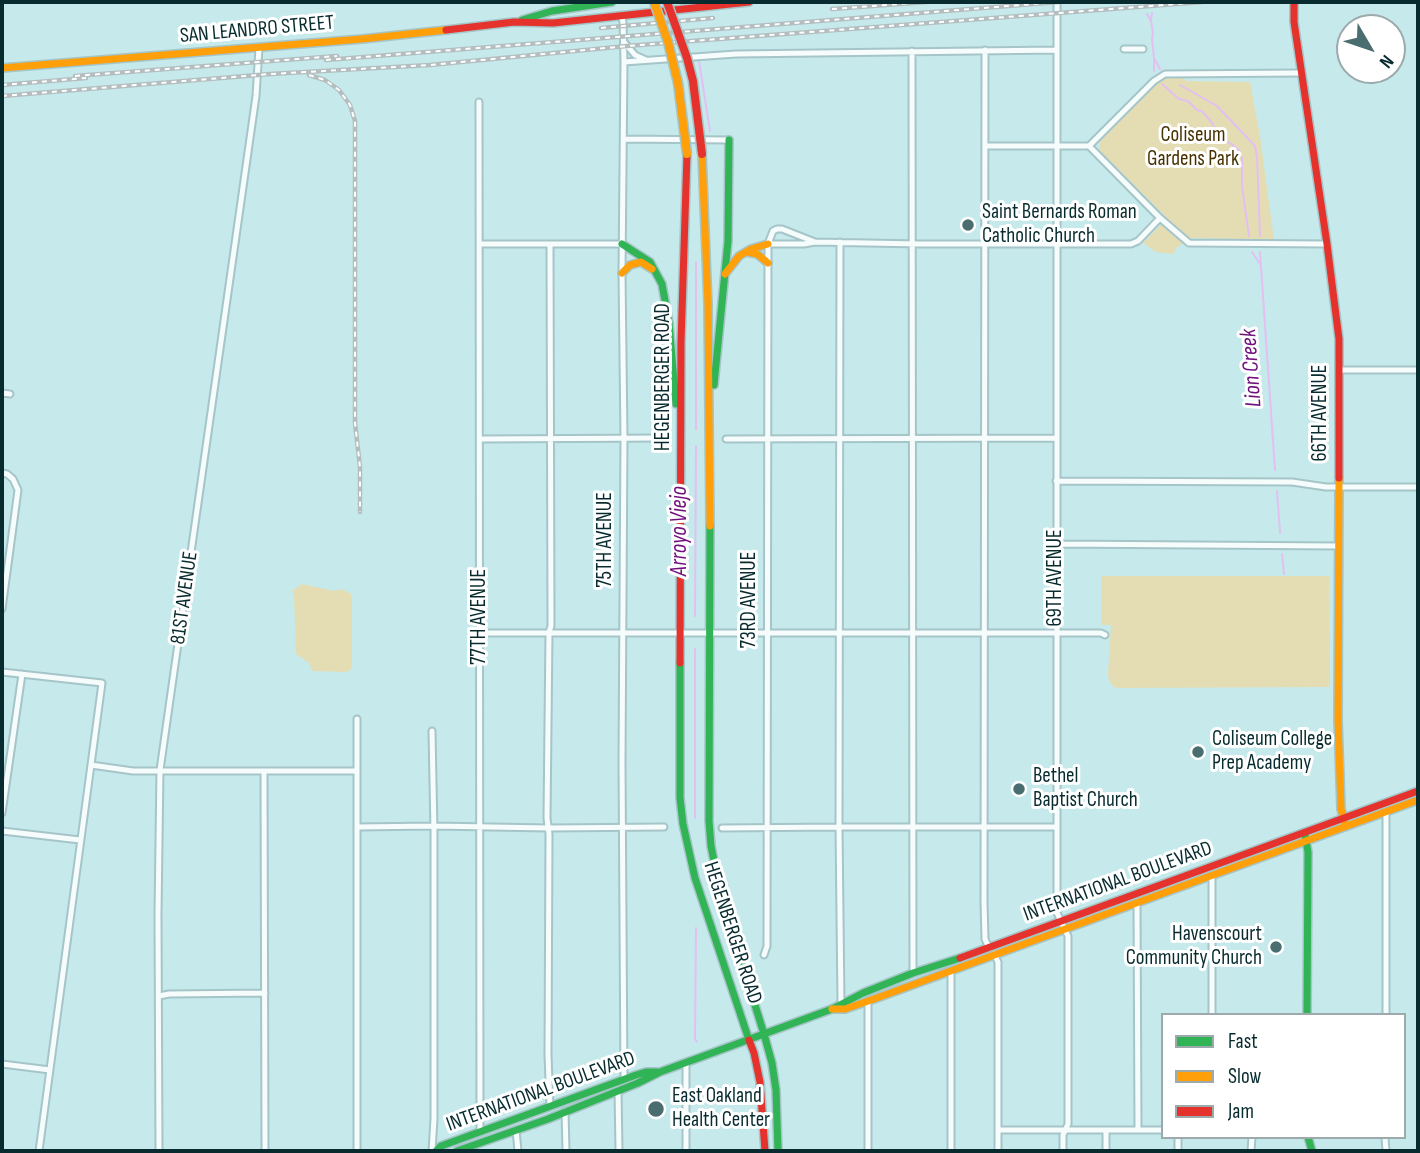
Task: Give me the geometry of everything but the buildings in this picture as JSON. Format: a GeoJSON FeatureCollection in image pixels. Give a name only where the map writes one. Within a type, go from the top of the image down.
{"type":"FeatureCollection","features":[{"type":"Feature","properties":{"kind":"main road","name":"75TH AVENUE"},"geometry":{"type":"LineString","coordinates":[[615,2],[621,15]]}},
{"type":"Feature","properties":{"kind":"main road","name":"SAN LEANDRO STREET"},"geometry":{"type":"LineString","coordinates":[[514,22],[552,11],[615,2]]}},
{"type":"Feature","properties":{"kind":"main road","name":"HEGENBERGER ROAD"},"geometry":{"type":"LineString","coordinates":[[654,2],[678,83],[687,155],[681,332],[682,824],[695,878],[749,1040]]}},
{"type":"Feature","properties":{"kind":"main road","name":"HEGENBERGER ROAD"},"geometry":{"type":"LineString","coordinates":[[667,2],[693,81],[702,154],[710,439],[711,846],[721,896],[764,1034]]}},
{"type":"Feature","properties":{"kind":"main road","name":"SAN LEANDRO STREET"},"geometry":{"type":"LineString","coordinates":[[2,68],[394,36],[514,22],[553,23],[750,2]]}},
{"type":"Feature","properties":{"kind":"main road","name":"66TH AVENUE"},"geometry":{"type":"LineString","coordinates":[[1294,2],[1294,22],[1339,339],[1338,720],[1341,809],[1346,827]]}},
{"type":"Feature","properties":{"kind":"main road"},"geometry":{"type":"LineString","coordinates":[[710,439],[728,241],[729,140]]}},
{"type":"Feature","properties":{"kind":"main road"},"geometry":{"type":"LineString","coordinates":[[622,244],[650,262],[662,284],[681,439]]}},
{"type":"Feature","properties":{"kind":"main road"},"geometry":{"type":"LineString","coordinates":[[723,277],[739,256],[768,244]]}},
{"type":"Feature","properties":{"kind":"main road"},"geometry":{"type":"LineString","coordinates":[[747,252],[757,254],[768,264]]}},
{"type":"Feature","properties":{"kind":"main road"},"geometry":{"type":"LineString","coordinates":[[622,273],[630,265],[641,262],[656,272]]}},
{"type":"Feature","properties":{"kind":"main road","name":"INTERNATIONAL BOULEVARD"},"geometry":{"type":"LineString","coordinates":[[457,1151],[832,1009],[863,992],[913,973],[992,951],[1304,831],[1418,791]]}},
{"type":"Feature","properties":{"kind":"main road","name":"INTERNATIONAL BOULEVARD"},"geometry":{"type":"LineString","coordinates":[[1062,925],[1138,902],[1418,800]]}},
{"type":"Feature","properties":{"kind":"main road"},"geometry":{"type":"LineString","coordinates":[[1304,831],[1307,841],[1307,1013]]}},
{"type":"Feature","properties":{"kind":"main road","name":"INTERNATIONAL BOULEVARD"},"geometry":{"type":"LineString","coordinates":[[832,1009],[845,1009],[951,971],[992,951]]}},
{"type":"Feature","properties":{"kind":"main road"},"geometry":{"type":"LineString","coordinates":[[764,1034],[776,1090],[778,1151]]}},
{"type":"Feature","properties":{"kind":"main road"},"geometry":{"type":"LineString","coordinates":[[749,1040],[760,1082],[765,1151]]}},
{"type":"Feature","properties":{"kind":"main road","name":"INTERNATIONAL BOULEVARD"},"geometry":{"type":"LineString","coordinates":[[434,1151],[441,1146],[646,1072],[660,1072]]}},
{"type":"Feature","properties":{"kind":"street","name":"69TH AVENUE"},"geometry":{"type":"LineString","coordinates":[[1056,2],[1057,913],[1068,936],[1068,1124],[1063,1135],[1063,1151]]}},
{"type":"Feature","properties":{"kind":"street","name":"75TH AVENUE"},"geometry":{"type":"LineString","coordinates":[[621,15],[624,42],[624,1080]]}},
{"type":"Feature","properties":{"kind":"street"},"geometry":{"type":"LineString","coordinates":[[624,42],[635,55],[646,60]]}},
{"type":"Feature","properties":{"kind":"street","name":"81ST AVENUE"},"geometry":{"type":"LineString","coordinates":[[159,1151],[160,770],[256,96],[259,48]]}},
{"type":"Feature","properties":{"kind":"street"},"geometry":{"type":"LineString","coordinates":[[1124,49],[1143,49]]}},
{"type":"Feature","properties":{"kind":"street"},"geometry":{"type":"LineString","coordinates":[[985,50],[984,936],[998,967],[998,1151]]}},
{"type":"Feature","properties":{"kind":"street"},"geometry":{"type":"LineString","coordinates":[[624,62],[728,54],[1057,50]]}},
{"type":"Feature","properties":{"kind":"street"},"geometry":{"type":"LineString","coordinates":[[912,51],[913,973]]}},
{"type":"Feature","properties":{"kind":"street"},"geometry":{"type":"LineString","coordinates":[[986,146],[1089,146],[1154,81],[1165,74],[1301,73]]}},
{"type":"Feature","properties":{"kind":"street","name":"77TH AVENUE"},"geometry":{"type":"LineString","coordinates":[[479,102],[480,1132]]}},
{"type":"Feature","properties":{"kind":"street"},"geometry":{"type":"LineString","coordinates":[[624,139],[729,140]]}},
{"type":"Feature","properties":{"kind":"street"},"geometry":{"type":"LineString","coordinates":[[1089,146],[1160,218],[1189,243],[1327,244]]}},
{"type":"Feature","properties":{"kind":"street"},"geometry":{"type":"LineString","coordinates":[[815,242],[777,229],[768,244],[1131,244],[1138,241],[1160,218]]}},
{"type":"Feature","properties":{"kind":"street"},"geometry":{"type":"LineString","coordinates":[[840,242],[841,1003]]}},
{"type":"Feature","properties":{"kind":"street"},"geometry":{"type":"LineString","coordinates":[[479,244],[622,244]]}},
{"type":"Feature","properties":{"kind":"street"},"geometry":{"type":"LineString","coordinates":[[550,244],[551,627],[547,818],[550,1107]]}},
{"type":"Feature","properties":{"kind":"street","name":"73RD AVENUE"},"geometry":{"type":"LineString","coordinates":[[764,955],[767,946],[768,244]]}},
{"type":"Feature","properties":{"kind":"street"},"geometry":{"type":"LineString","coordinates":[[1339,370],[1418,370]]}},
{"type":"Feature","properties":{"kind":"street"},"geometry":{"type":"LineString","coordinates":[[2,393],[10,394]]}},
{"type":"Feature","properties":{"kind":"street"},"geometry":{"type":"LineString","coordinates":[[480,439],[664,438]]}},
{"type":"Feature","properties":{"kind":"street"},"geometry":{"type":"LineString","coordinates":[[726,439],[1056,439]]}},
{"type":"Feature","properties":{"kind":"street"},"geometry":{"type":"LineString","coordinates":[[2,473],[13,479],[18,490],[7,547],[2,609]]}},
{"type":"Feature","properties":{"kind":"street"},"geometry":{"type":"LineString","coordinates":[[1056,481],[1292,482],[1317,486],[1418,487]]}},
{"type":"Feature","properties":{"kind":"street"},"geometry":{"type":"LineString","coordinates":[[1056,544],[1338,545]]}},
{"type":"Feature","properties":{"kind":"street"},"geometry":{"type":"LineString","coordinates":[[479,633],[1105,635]]}},
{"type":"Feature","properties":{"kind":"street"},"geometry":{"type":"LineString","coordinates":[[2,672],[102,683],[38,1151]]}},
{"type":"Feature","properties":{"kind":"street"},"geometry":{"type":"LineString","coordinates":[[2,813],[22,674]]}},
{"type":"Feature","properties":{"kind":"street"},"geometry":{"type":"LineString","coordinates":[[357,1151],[358,719]]}},
{"type":"Feature","properties":{"kind":"street"},"geometry":{"type":"LineString","coordinates":[[432,731],[434,1151]]}},
{"type":"Feature","properties":{"kind":"street"},"geometry":{"type":"LineString","coordinates":[[92,765],[133,771],[357,771]]}},
{"type":"Feature","properties":{"kind":"street"},"geometry":{"type":"LineString","coordinates":[[264,771],[265,1151]]}},
{"type":"Feature","properties":{"kind":"street"},"geometry":{"type":"LineString","coordinates":[[1386,812],[1386,1013]]}},
{"type":"Feature","properties":{"kind":"street"},"geometry":{"type":"LineString","coordinates":[[357,827],[664,827]]}},
{"type":"Feature","properties":{"kind":"street"},"geometry":{"type":"LineString","coordinates":[[722,828],[1056,827]]}},
{"type":"Feature","properties":{"kind":"street"},"geometry":{"type":"LineString","coordinates":[[2,831],[80,840]]}},
{"type":"Feature","properties":{"kind":"street"},"geometry":{"type":"LineString","coordinates":[[1212,876],[1212,1013]]}},
{"type":"Feature","properties":{"kind":"street"},"geometry":{"type":"LineString","coordinates":[[1138,902],[1138,1130]]}},
{"type":"Feature","properties":{"kind":"street"},"geometry":{"type":"LineString","coordinates":[[951,971],[951,1151]]}},
{"type":"Feature","properties":{"kind":"street"},"geometry":{"type":"LineString","coordinates":[[159,996],[265,993]]}},
{"type":"Feature","properties":{"kind":"street"},"geometry":{"type":"LineString","coordinates":[[867,1001],[868,1151]]}},
{"type":"Feature","properties":{"kind":"street"},"geometry":{"type":"LineString","coordinates":[[685,1063],[686,1151]]}},
{"type":"Feature","properties":{"kind":"street"},"geometry":{"type":"LineString","coordinates":[[2,1064],[50,1070]]}},
{"type":"Feature","properties":{"kind":"street"},"geometry":{"type":"LineString","coordinates":[[618,1090],[619,1151]]}},
{"type":"Feature","properties":{"kind":"street"},"geometry":{"type":"LineString","coordinates":[[565,1111],[566,1151]]}},
{"type":"Feature","properties":{"kind":"street"},"geometry":{"type":"LineString","coordinates":[[516,1130],[518,1151]]}},
{"type":"Feature","properties":{"kind":"street"},"geometry":{"type":"LineString","coordinates":[[998,1130],[1161,1130]]}},
{"type":"Feature","properties":{"kind":"street"},"geometry":{"type":"LineString","coordinates":[[1106,1130],[1106,1151]]}},
{"type":"Feature","properties":{"kind":"green space","name":"Coliseum Gardens Park"},"geometry":{"type":"Polygon","coordinates":[[[1181,77],[1187,81],[1250,82],[1274,240],[1193,238],[1177,247],[1173,254],[1156,252],[1143,243],[1167,218],[1099,150],[1100,141],[1163,78],[1181,77]]]}},
{"type":"Feature","properties":{"kind":"green space"},"geometry":{"type":"Polygon","coordinates":[[[1101,576],[1329,576],[1330,687],[1114,687],[1108,674],[1111,625],[1101,625],[1101,576]]]}},
{"type":"Feature","properties":{"kind":"green space"},"geometry":{"type":"Polygon","coordinates":[[[302,584],[334,591],[342,589],[351,594],[352,668],[347,672],[312,671],[309,663],[296,654],[292,591],[302,584]]]}},
{"type":"Feature","properties":{"kind":"waterway","name":"Lion Creek"},"geometry":{"type":"LineString","coordinates":[[1151,20],[1152,13]]}},
{"type":"Feature","properties":{"kind":"waterway","name":"Lion Creek"},"geometry":{"type":"LineString","coordinates":[[1147,14],[1153,33],[1154,58],[1160,69]]}},
{"type":"Feature","properties":{"kind":"waterway","name":"Lion Creek"},"geometry":{"type":"LineString","coordinates":[[1154,59],[1154,71]]}},
{"type":"Feature","properties":{"kind":"waterway","name":"Arroyo Viejo"},"geometry":{"type":"LineString","coordinates":[[699,61],[710,131]]}},
{"type":"Feature","properties":{"kind":"waterway","name":"Lion Creek"},"geometry":{"type":"LineString","coordinates":[[1162,84],[1179,99],[1188,101],[1202,111],[1220,136],[1239,150],[1249,236]]}},
{"type":"Feature","properties":{"kind":"waterway","name":"Lion Creek"},"geometry":{"type":"LineString","coordinates":[[1180,85],[1217,106],[1255,146],[1260,236]]}},
{"type":"Feature","properties":{"kind":"waterway","name":"Lion Creek"},"geometry":{"type":"LineString","coordinates":[[1252,252],[1260,264]]}},
{"type":"Feature","properties":{"kind":"waterway","name":"Lion Creek"},"geometry":{"type":"LineString","coordinates":[[1260,252],[1275,470]]}},
{"type":"Feature","properties":{"kind":"waterway","name":"Arroyo Viejo"},"geometry":{"type":"LineString","coordinates":[[696,262],[696,429]]}},
{"type":"Feature","properties":{"kind":"waterway","name":"Arroyo Viejo"},"geometry":{"type":"LineString","coordinates":[[695,616],[696,446]]}},
{"type":"Feature","properties":{"kind":"waterway","name":"Lion Creek"},"geometry":{"type":"LineString","coordinates":[[1277,491],[1280,533]]}},
{"type":"Feature","properties":{"kind":"waterway","name":"Lion Creek"},"geometry":{"type":"LineString","coordinates":[[1282,554],[1284,574]]}},
{"type":"Feature","properties":{"kind":"waterway","name":"Arroyo Viejo"},"geometry":{"type":"LineString","coordinates":[[695,649],[695,818]]}},
{"type":"Feature","properties":{"kind":"waterway","name":"Arroyo Viejo"},"geometry":{"type":"LineString","coordinates":[[696,928],[697,1042]]}},
{"type":"Feature","properties":{"kind":"railway"},"geometry":{"type":"LineString","coordinates":[[832,9],[927,2]]}},
{"type":"Feature","properties":{"kind":"railway"},"geometry":{"type":"LineString","coordinates":[[326,60],[1059,2]]}},
{"type":"Feature","properties":{"kind":"railway"},"geometry":{"type":"LineString","coordinates":[[2,96],[270,74],[430,65],[627,46],[1203,2]]}},
{"type":"Feature","properties":{"kind":"railway"},"geometry":{"type":"LineString","coordinates":[[601,28],[713,18]]}},
{"type":"Feature","properties":{"kind":"railway"},"geometry":{"type":"LineString","coordinates":[[75,76],[337,56]]}},
{"type":"Feature","properties":{"kind":"railway"},"geometry":{"type":"LineString","coordinates":[[309,75],[325,80],[339,90],[350,105],[355,121],[355,423],[360,467],[360,512]]}},
{"type":"Feature","properties":{"kind":"railway"},"geometry":{"type":"LineString","coordinates":[[2,85],[86,78]]}},
{"type":"Feature","properties":{"kind":"traffic: fast"},"geometry":{"type":"LineString","coordinates":[[522,20],[552,11],[612,2]]}},
{"type":"Feature","properties":{"kind":"traffic: fast"},"geometry":{"type":"LineString","coordinates":[[714,385],[728,241],[729,140]]}},
{"type":"Feature","properties":{"kind":"traffic: fast"},"geometry":{"type":"LineString","coordinates":[[622,244],[650,262],[662,284],[669,323],[676,404]]}},
{"type":"Feature","properties":{"kind":"traffic: fast"},"geometry":{"type":"LineString","coordinates":[[710,526],[711,846],[721,896],[764,1034]]}},
{"type":"Feature","properties":{"kind":"traffic: fast"},"geometry":{"type":"LineString","coordinates":[[680,663],[680,798],[683,824],[695,878],[749,1040]]}},
{"type":"Feature","properties":{"kind":"traffic: fast"},"geometry":{"type":"LineString","coordinates":[[1305,835],[1308,852],[1307,1013]]}},
{"type":"Feature","properties":{"kind":"traffic: fast"},"geometry":{"type":"LineString","coordinates":[[457,1151],[548,1119],[660,1072],[832,1009],[913,973],[960,958]]}},
{"type":"Feature","properties":{"kind":"traffic: fast"},"geometry":{"type":"LineString","coordinates":[[764,1034],[776,1090],[778,1151]]}},
{"type":"Feature","properties":{"kind":"traffic: fast"},"geometry":{"type":"LineString","coordinates":[[436,1151],[441,1146],[636,1075],[657,1072]]}},
{"type":"Feature","properties":{"kind":"traffic: fast"},"geometry":{"type":"LineString","coordinates":[[1309,1139],[1312,1151]]}},
{"type":"Feature","properties":{"kind":"traffic: slow"},"geometry":{"type":"LineString","coordinates":[[654,2],[678,83],[687,154]]}},
{"type":"Feature","properties":{"kind":"traffic: slow"},"geometry":{"type":"LineString","coordinates":[[710,6],[718,2]]}},
{"type":"Feature","properties":{"kind":"traffic: slow"},"geometry":{"type":"LineString","coordinates":[[2,68],[446,30]]}},
{"type":"Feature","properties":{"kind":"traffic: slow"},"geometry":{"type":"LineString","coordinates":[[702,154],[708,305],[710,526]]}},
{"type":"Feature","properties":{"kind":"traffic: slow"},"geometry":{"type":"LineString","coordinates":[[725,274],[739,256],[768,244]]}},
{"type":"Feature","properties":{"kind":"traffic: slow"},"geometry":{"type":"LineString","coordinates":[[747,252],[757,254],[768,263]]}},
{"type":"Feature","properties":{"kind":"traffic: slow"},"geometry":{"type":"LineString","coordinates":[[622,273],[630,265],[641,262],[652,269]]}},
{"type":"Feature","properties":{"kind":"traffic: slow"},"geometry":{"type":"LineString","coordinates":[[1339,478],[1338,720],[1341,809],[1345,823]]}},
{"type":"Feature","properties":{"kind":"traffic: slow"},"geometry":{"type":"LineString","coordinates":[[832,1009],[845,1009],[874,999],[1418,800]]}},
{"type":"Feature","properties":{"kind":"traffic: jam"},"geometry":{"type":"LineString","coordinates":[[667,2],[693,81],[702,154]]}},
{"type":"Feature","properties":{"kind":"traffic: jam"},"geometry":{"type":"LineString","coordinates":[[446,30],[514,22],[553,23],[749,2]]}},
{"type":"Feature","properties":{"kind":"traffic: jam"},"geometry":{"type":"LineString","coordinates":[[1294,2],[1294,22],[1339,339],[1339,478]]}},
{"type":"Feature","properties":{"kind":"traffic: jam"},"geometry":{"type":"LineString","coordinates":[[680,663],[681,343],[687,154]]}},
{"type":"Feature","properties":{"kind":"traffic: jam"},"geometry":{"type":"LineString","coordinates":[[960,958],[1418,791]]}},
{"type":"Feature","properties":{"kind":"traffic: jam"},"geometry":{"type":"LineString","coordinates":[[749,1040],[760,1082],[765,1151]]}},
{"type":"Feature","properties":{"kind":"place","name":"Saint Bernards Roman Catholic Church"},"geometry":{"type":"Point","coordinates":[968,225]}},
{"type":"Feature","properties":{"kind":"place","name":"Coliseum College Prep Academy"},"geometry":{"type":"Point","coordinates":[1198,752]}},
{"type":"Feature","properties":{"kind":"place","name":"Bethel Baptist Church"},"geometry":{"type":"Point","coordinates":[1019,789]}},
{"type":"Feature","properties":{"kind":"place","name":"Havenscourt Community Church"},"geometry":{"type":"Point","coordinates":[1276,947]}},
{"type":"Feature","properties":{"kind":"place","name":"East Oakland Health Center"},"geometry":{"type":"Point","coordinates":[656,1109]}}]}
